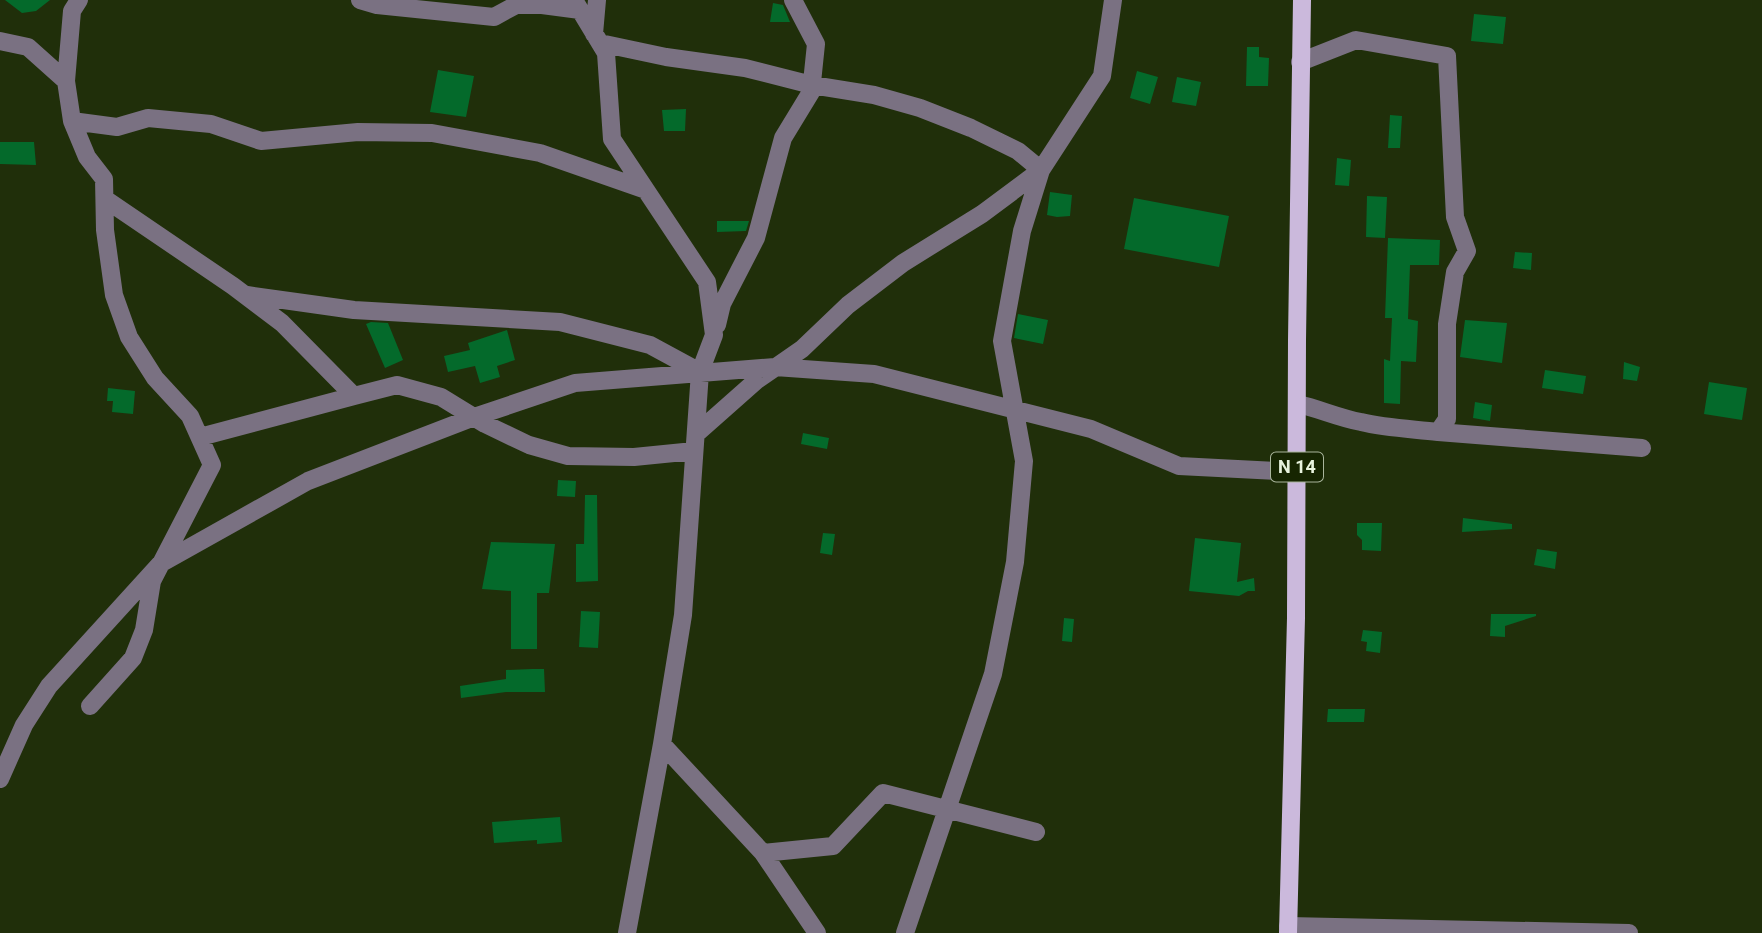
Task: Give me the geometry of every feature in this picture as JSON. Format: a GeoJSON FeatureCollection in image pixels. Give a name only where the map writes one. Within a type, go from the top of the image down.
{"type":"FeatureCollection","features":[{"type":"Feature","properties":{"kind":"main road","name":"N 14"},"geometry":{"type":"LineString","coordinates":[[1288,929],[1296,618],[1302,0]]}},
{"type":"Feature","properties":{"kind":"street"},"geometry":{"type":"LineString","coordinates":[[79,0],[72,11],[66,81],[72,121],[87,157],[104,179],[105,230],[114,295],[129,337],[155,378],[190,416],[212,465],[152,581],[144,630],[133,658],[90,706]]}},
{"type":"Feature","properties":{"kind":"street"},"geometry":{"type":"LineString","coordinates":[[597,0],[597,38]]}},
{"type":"Feature","properties":{"kind":"street"},"geometry":{"type":"LineString","coordinates":[[626,933],[683,615],[700,372],[715,335],[722,304],[756,238],[783,138],[811,92],[816,44],[793,0]]}},
{"type":"Feature","properties":{"kind":"street"},"geometry":{"type":"LineString","coordinates":[[905,933],[993,674],[1015,562],[1024,461],[1002,341],[1022,231],[1041,170],[1102,76],[1113,0]]}},
{"type":"Feature","properties":{"kind":"street"},"geometry":{"type":"LineString","coordinates":[[373,2],[494,16],[516,5],[577,5],[606,53],[612,139],[707,282],[715,335]]}},
{"type":"Feature","properties":{"kind":"street"},"geometry":{"type":"LineString","coordinates":[[597,38],[666,57],[745,68],[812,85],[874,94],[971,128],[1018,151],[1041,170]]}},
{"type":"Feature","properties":{"kind":"street"},"geometry":{"type":"LineString","coordinates":[[1300,62],[1356,40],[1447,56],[1455,217],[1467,251],[1455,272],[1447,324],[1447,419],[1438,432]]}},
{"type":"Feature","properties":{"kind":"street"},"geometry":{"type":"LineString","coordinates":[[0,41],[29,47],[66,81]]}},
{"type":"Feature","properties":{"kind":"street"},"geometry":{"type":"LineString","coordinates":[[72,121],[117,127],[148,118],[211,124],[261,141],[358,132],[432,133],[540,153],[646,190]]}},
{"type":"Feature","properties":{"kind":"street"},"geometry":{"type":"LineString","coordinates":[[200,437],[397,385],[441,397],[528,444],[568,456],[634,457],[695,443],[757,380],[802,349],[848,305],[903,263],[982,214],[1041,170]]}},
{"type":"Feature","properties":{"kind":"street"},"geometry":{"type":"LineString","coordinates":[[105,199],[282,323],[354,396]]}},
{"type":"Feature","properties":{"kind":"street"},"geometry":{"type":"LineString","coordinates":[[244,294],[354,310],[560,322],[650,345],[700,372]]}},
{"type":"Feature","properties":{"kind":"street"},"geometry":{"type":"LineString","coordinates":[[0,779],[24,725],[49,686],[160,564],[308,481],[474,417],[575,383],[775,367],[874,374],[1091,429],[1179,466],[1297,472]]}},
{"type":"Feature","properties":{"kind":"street"},"geometry":{"type":"LineString","coordinates":[[1298,404],[1363,423],[1438,432],[1642,448]]}},
{"type":"Feature","properties":{"kind":"street"},"geometry":{"type":"LineString","coordinates":[[662,744],[763,853],[817,933]]}},
{"type":"Feature","properties":{"kind":"street"},"geometry":{"type":"LineString","coordinates":[[763,853],[833,846],[883,793],[1036,832]]}},
{"type":"Feature","properties":{"kind":"street"},"geometry":{"type":"LineString","coordinates":[[1288,929],[1629,933]]}},
{"type":"Feature","properties":{"kind":"building"},"geometry":{"type":"Polygon","coordinates":[[[5,0],[50,0],[36,11],[22,13],[5,0]]]}},
{"type":"Feature","properties":{"kind":"building"},"geometry":{"type":"Polygon","coordinates":[[[773,3],[783,5],[790,22],[770,22],[773,3]]]}},
{"type":"Feature","properties":{"kind":"building"},"geometry":{"type":"Polygon","coordinates":[[[1474,14],[1506,17],[1503,44],[1471,41],[1474,14]]]}},
{"type":"Feature","properties":{"kind":"building"},"geometry":{"type":"Polygon","coordinates":[[[1247,47],[1259,47],[1259,57],[1269,58],[1268,86],[1246,86],[1247,47]]]}},
{"type":"Feature","properties":{"kind":"building"},"geometry":{"type":"Polygon","coordinates":[[[438,70],[474,76],[466,117],[430,112],[438,70]]]}},
{"type":"Feature","properties":{"kind":"building"},"geometry":{"type":"Polygon","coordinates":[[[1137,71],[1158,77],[1150,104],[1130,98],[1137,71]]]}},
{"type":"Feature","properties":{"kind":"building"},"geometry":{"type":"Polygon","coordinates":[[[1177,77],[1201,82],[1196,106],[1172,102],[1177,77]]]}},
{"type":"Feature","properties":{"kind":"building"},"geometry":{"type":"Polygon","coordinates":[[[686,109],[685,131],[664,131],[662,110],[686,109]]]}},
{"type":"Feature","properties":{"kind":"building"},"geometry":{"type":"Polygon","coordinates":[[[1390,115],[1402,116],[1400,148],[1388,148],[1390,115]]]}},
{"type":"Feature","properties":{"kind":"building"},"geometry":{"type":"Polygon","coordinates":[[[0,142],[34,142],[36,165],[0,164],[0,142]]]}},
{"type":"Feature","properties":{"kind":"building"},"geometry":{"type":"Polygon","coordinates":[[[1337,158],[1351,160],[1349,186],[1335,185],[1337,158]]]}},
{"type":"Feature","properties":{"kind":"building"},"geometry":{"type":"Polygon","coordinates":[[[1050,192],[1072,195],[1070,216],[1047,215],[1050,192]]]}},
{"type":"Feature","properties":{"kind":"building"},"geometry":{"type":"Polygon","coordinates":[[[1367,196],[1387,197],[1385,238],[1366,237],[1367,196]]]}},
{"type":"Feature","properties":{"kind":"building"},"geometry":{"type":"Polygon","coordinates":[[[1134,198],[1229,216],[1219,267],[1124,249],[1134,198]]]}},
{"type":"Feature","properties":{"kind":"building"},"geometry":{"type":"Polygon","coordinates":[[[717,221],[749,221],[746,231],[717,232],[717,221]]]}},
{"type":"Feature","properties":{"kind":"building"},"geometry":{"type":"Polygon","coordinates":[[[1388,238],[1440,240],[1439,265],[1410,265],[1408,319],[1418,321],[1416,362],[1401,361],[1400,404],[1384,403],[1384,359],[1390,361],[1392,318],[1385,318],[1388,238]]]}},
{"type":"Feature","properties":{"kind":"building"},"geometry":{"type":"Polygon","coordinates":[[[1515,252],[1532,253],[1531,270],[1513,268],[1515,252]]]}},
{"type":"Feature","properties":{"kind":"building"},"geometry":{"type":"Polygon","coordinates":[[[1018,314],[1048,320],[1043,344],[1014,338],[1018,314]]]}},
{"type":"Feature","properties":{"kind":"building"},"geometry":{"type":"Polygon","coordinates":[[[1465,320],[1507,323],[1502,363],[1460,357],[1465,320]]]}},
{"type":"Feature","properties":{"kind":"building"},"geometry":{"type":"Polygon","coordinates":[[[388,323],[403,360],[385,368],[366,324],[388,323]]]}},
{"type":"Feature","properties":{"kind":"building"},"geometry":{"type":"Polygon","coordinates":[[[507,330],[515,360],[497,366],[500,377],[480,383],[475,366],[448,372],[444,356],[470,350],[468,343],[507,330]]]}},
{"type":"Feature","properties":{"kind":"building"},"geometry":{"type":"Polygon","coordinates":[[[1624,362],[1640,367],[1637,381],[1623,379],[1624,362]]]}},
{"type":"Feature","properties":{"kind":"building"},"geometry":{"type":"Polygon","coordinates":[[[1545,370],[1586,376],[1583,394],[1542,388],[1545,370]]]}},
{"type":"Feature","properties":{"kind":"building"},"geometry":{"type":"Polygon","coordinates":[[[1709,382],[1747,388],[1742,420],[1704,414],[1709,382]]]}},
{"type":"Feature","properties":{"kind":"building"},"geometry":{"type":"Polygon","coordinates":[[[108,388],[135,391],[133,414],[112,412],[113,401],[107,401],[108,388]]]}},
{"type":"Feature","properties":{"kind":"building"},"geometry":{"type":"Polygon","coordinates":[[[1475,402],[1492,405],[1490,421],[1473,418],[1475,402]]]}},
{"type":"Feature","properties":{"kind":"building"},"geometry":{"type":"Polygon","coordinates":[[[803,433],[829,438],[827,449],[801,444],[803,433]]]}},
{"type":"Feature","properties":{"kind":"building"},"geometry":{"type":"Polygon","coordinates":[[[558,480],[576,481],[575,497],[557,496],[558,480]]]}},
{"type":"Feature","properties":{"kind":"building"},"geometry":{"type":"Polygon","coordinates":[[[585,495],[597,495],[598,581],[576,582],[576,544],[584,544],[585,495]]]}},
{"type":"Feature","properties":{"kind":"building"},"geometry":{"type":"Polygon","coordinates":[[[1463,518],[1512,524],[1512,529],[1462,532],[1463,518]]]}},
{"type":"Feature","properties":{"kind":"building"},"geometry":{"type":"Polygon","coordinates":[[[1357,523],[1382,523],[1381,551],[1362,550],[1362,540],[1357,535],[1357,523]]]}},
{"type":"Feature","properties":{"kind":"building"},"geometry":{"type":"Polygon","coordinates":[[[823,533],[835,534],[832,555],[820,553],[823,533]]]}},
{"type":"Feature","properties":{"kind":"building"},"geometry":{"type":"Polygon","coordinates":[[[1195,538],[1241,543],[1237,582],[1254,578],[1255,591],[1239,596],[1189,591],[1195,538]]]}},
{"type":"Feature","properties":{"kind":"building"},"geometry":{"type":"Polygon","coordinates":[[[491,542],[555,544],[549,593],[537,593],[537,649],[511,649],[511,591],[482,589],[491,542]]]}},
{"type":"Feature","properties":{"kind":"building"},"geometry":{"type":"Polygon","coordinates":[[[1537,549],[1557,552],[1555,569],[1534,565],[1537,549]]]}},
{"type":"Feature","properties":{"kind":"building"},"geometry":{"type":"Polygon","coordinates":[[[581,611],[600,612],[598,648],[579,647],[581,611]]]}},
{"type":"Feature","properties":{"kind":"building"},"geometry":{"type":"Polygon","coordinates":[[[1491,614],[1536,616],[1505,626],[1505,637],[1490,636],[1491,614]]]}},
{"type":"Feature","properties":{"kind":"building"},"geometry":{"type":"Polygon","coordinates":[[[1064,618],[1074,619],[1072,642],[1062,641],[1064,618]]]}},
{"type":"Feature","properties":{"kind":"building"},"geometry":{"type":"Polygon","coordinates":[[[1363,630],[1382,632],[1380,653],[1366,651],[1367,642],[1361,641],[1363,630]]]}},
{"type":"Feature","properties":{"kind":"building"},"geometry":{"type":"Polygon","coordinates":[[[544,669],[545,692],[506,692],[461,698],[460,686],[506,679],[506,670],[544,669]]]}},
{"type":"Feature","properties":{"kind":"building"},"geometry":{"type":"Polygon","coordinates":[[[1328,709],[1365,709],[1364,722],[1327,722],[1328,709]]]}},
{"type":"Feature","properties":{"kind":"building"},"geometry":{"type":"Polygon","coordinates":[[[560,817],[562,842],[537,844],[537,840],[494,843],[492,822],[560,817]]]}}]}
